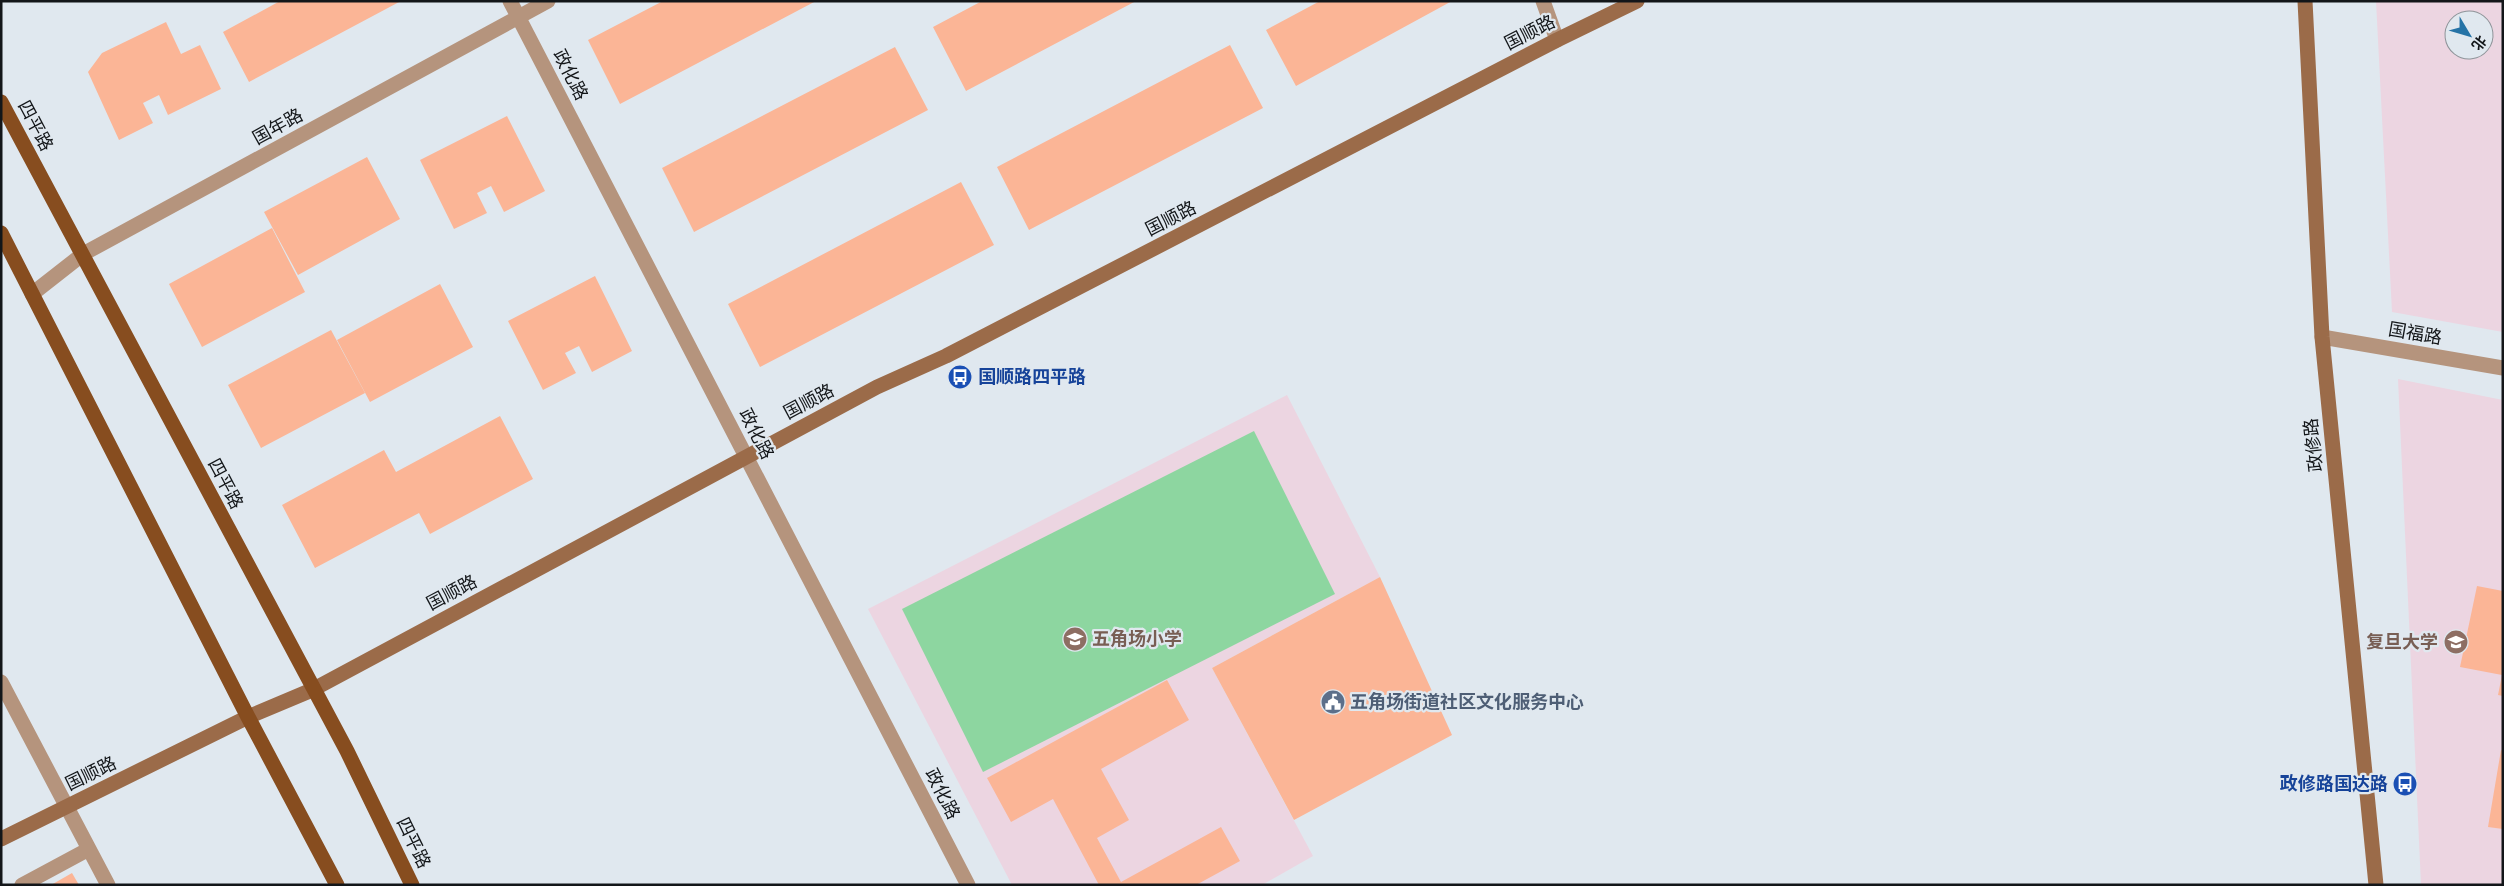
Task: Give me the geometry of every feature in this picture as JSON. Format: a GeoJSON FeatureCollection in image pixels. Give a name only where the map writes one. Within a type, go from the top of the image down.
{"type":"FeatureCollection","features":[{"type":"Feature","properties":{"kind":"main road","name":"四平路"},"geometry":{"type":"LineString","coordinates":[[1,102],[312,690],[347,751],[412,885]]}},
{"type":"Feature","properties":{"kind":"main road"},"geometry":{"type":"LineString","coordinates":[[1,233],[248,717],[338,885]]}},
{"type":"Feature","properties":{"kind":"street","name":"政化路"},"geometry":{"type":"LineString","coordinates":[[510,1],[968,885]]}},
{"type":"Feature","properties":{"kind":"street","name":"国年路"},"geometry":{"type":"LineString","coordinates":[[32,294],[83,254],[548,1]]}},
{"type":"Feature","properties":{"kind":"street"},"geometry":{"type":"LineString","coordinates":[[1543,1],[1556,40]]}},
{"type":"Feature","properties":{"kind":"street","name":"国顺路"},"geometry":{"type":"LineString","coordinates":[[1,839],[248,717],[312,690],[877,387],[946,356],[1556,40],[1636,1]]}},
{"type":"Feature","properties":{"kind":"street","name":"政修路"},"geometry":{"type":"LineString","coordinates":[[2305,1],[2322,336],[2376,885]]}},
{"type":"Feature","properties":{"kind":"street","name":"国福路"},"geometry":{"type":"LineString","coordinates":[[2322,336],[2503,368]]}},
{"type":"Feature","properties":{"kind":"street"},"geometry":{"type":"LineString","coordinates":[[1,682],[6,704],[67,807],[108,885]]}},
{"type":"Feature","properties":{"kind":"street"},"geometry":{"type":"LineString","coordinates":[[22,885],[89,849]]}},
{"type":"Feature","properties":{"kind":"shaded area"},"geometry":{"type":"Polygon","coordinates":[[[2376,1],[2503,1],[2503,332],[2392,312],[2376,1]]]}},
{"type":"Feature","properties":{"kind":"shaded area","name":"复旦大学"},"geometry":{"type":"Polygon","coordinates":[[[2398,379],[2503,400],[2503,885],[2421,885],[2398,379]]]}},
{"type":"Feature","properties":{"kind":"shaded area","name":"五角场小学"},"geometry":{"type":"Polygon","coordinates":[[[1287,395],[1380,577],[1212,668],[1313,856],[1262,885],[1012,885],[868,609],[1287,395]]]}},
{"type":"Feature","properties":{"kind":"green space"},"geometry":{"type":"Polygon","coordinates":[[[1254,431],[1335,594],[983,772],[902,609],[1254,431]]]}},
{"type":"Feature","properties":{"kind":"building"},"geometry":{"type":"Polygon","coordinates":[[[280,1],[401,1],[249,82],[223,32],[280,1]]]}},
{"type":"Feature","properties":{"kind":"building"},"geometry":{"type":"Polygon","coordinates":[[[663,1],[816,1],[620,104],[588,40],[663,1]]]}},
{"type":"Feature","properties":{"kind":"building"},"geometry":{"type":"Polygon","coordinates":[[[982,1],[1136,1],[966,91],[933,27],[982,1]]]}},
{"type":"Feature","properties":{"kind":"building"},"geometry":{"type":"Polygon","coordinates":[[[1320,1],[1452,1],[1296,86],[1266,30],[1320,1]]]}},
{"type":"Feature","properties":{"kind":"building"},"geometry":{"type":"Polygon","coordinates":[[[166,22],[181,54],[200,45],[221,89],[168,115],[159,95],[143,103],[153,123],[119,140],[88,72],[102,53],[166,22]]]}},
{"type":"Feature","properties":{"kind":"building"},"geometry":{"type":"Polygon","coordinates":[[[1230,45],[1263,108],[1029,230],[997,167],[1230,45]]]}},
{"type":"Feature","properties":{"kind":"building"},"geometry":{"type":"Polygon","coordinates":[[[895,47],[928,110],[694,232],[662,168],[895,47]]]}},
{"type":"Feature","properties":{"kind":"building"},"geometry":{"type":"Polygon","coordinates":[[[507,116],[545,191],[504,212],[491,186],[477,193],[487,213],[454,229],[420,160],[507,116]]]}},
{"type":"Feature","properties":{"kind":"building"},"geometry":{"type":"Polygon","coordinates":[[[367,157],[400,219],[298,275],[264,212],[367,157]]]}},
{"type":"Feature","properties":{"kind":"building"},"geometry":{"type":"Polygon","coordinates":[[[961,182],[994,245],[760,367],[728,304],[961,182]]]}},
{"type":"Feature","properties":{"kind":"building"},"geometry":{"type":"Polygon","coordinates":[[[272,228],[305,292],[202,347],[169,284],[272,228]]]}},
{"type":"Feature","properties":{"kind":"building"},"geometry":{"type":"Polygon","coordinates":[[[595,276],[632,351],[592,372],[579,346],[565,353],[576,373],[543,390],[508,321],[595,276]]]}},
{"type":"Feature","properties":{"kind":"building"},"geometry":{"type":"Polygon","coordinates":[[[440,284],[473,347],[370,402],[337,340],[440,284]]]}},
{"type":"Feature","properties":{"kind":"building"},"geometry":{"type":"Polygon","coordinates":[[[331,330],[365,393],[261,448],[228,385],[331,330]]]}},
{"type":"Feature","properties":{"kind":"building"},"geometry":{"type":"Polygon","coordinates":[[[500,416],[533,479],[430,534],[419,513],[315,568],[282,505],[384,450],[396,472],[500,416]]]}},
{"type":"Feature","properties":{"kind":"building","name":"五角场街道社区文化服务中心"},"geometry":{"type":"Polygon","coordinates":[[[1380,577],[1452,735],[1294,820],[1212,668],[1380,577]]]}},
{"type":"Feature","properties":{"kind":"building"},"geometry":{"type":"Polygon","coordinates":[[[2477,586],[2503,591],[2503,696],[2498,695],[2502,675],[2460,667],[2477,586]]]}},
{"type":"Feature","properties":{"kind":"building"},"geometry":{"type":"Polygon","coordinates":[[[1167,680],[1189,720],[1101,769],[1129,820],[1097,838],[1121,882],[1221,827],[1240,861],[1196,885],[1099,885],[1053,799],[1011,822],[987,778],[1167,680]]]}},
{"type":"Feature","properties":{"kind":"building"},"geometry":{"type":"Polygon","coordinates":[[[2501,750],[2503,751],[2503,829],[2488,827],[2501,750]]]}},
{"type":"Feature","properties":{"kind":"building"},"geometry":{"type":"Polygon","coordinates":[[[72,873],[79,885],[51,885],[72,873]]]}},
{"type":"Feature","properties":{"kind":"place","name":"国顺路四平路"},"geometry":{"type":"Point","coordinates":[960,377]}},
{"type":"Feature","properties":{"kind":"place","name":"五角场小学"},"geometry":{"type":"Point","coordinates":[1075,639]}},
{"type":"Feature","properties":{"kind":"place","name":"复旦大学"},"geometry":{"type":"Point","coordinates":[2456,642]}},
{"type":"Feature","properties":{"kind":"place","name":"五角场街道社区文化服务中心"},"geometry":{"type":"Point","coordinates":[1333,702]}},
{"type":"Feature","properties":{"kind":"place","name":"政修路国达路"},"geometry":{"type":"Point","coordinates":[2405,784]}}]}
